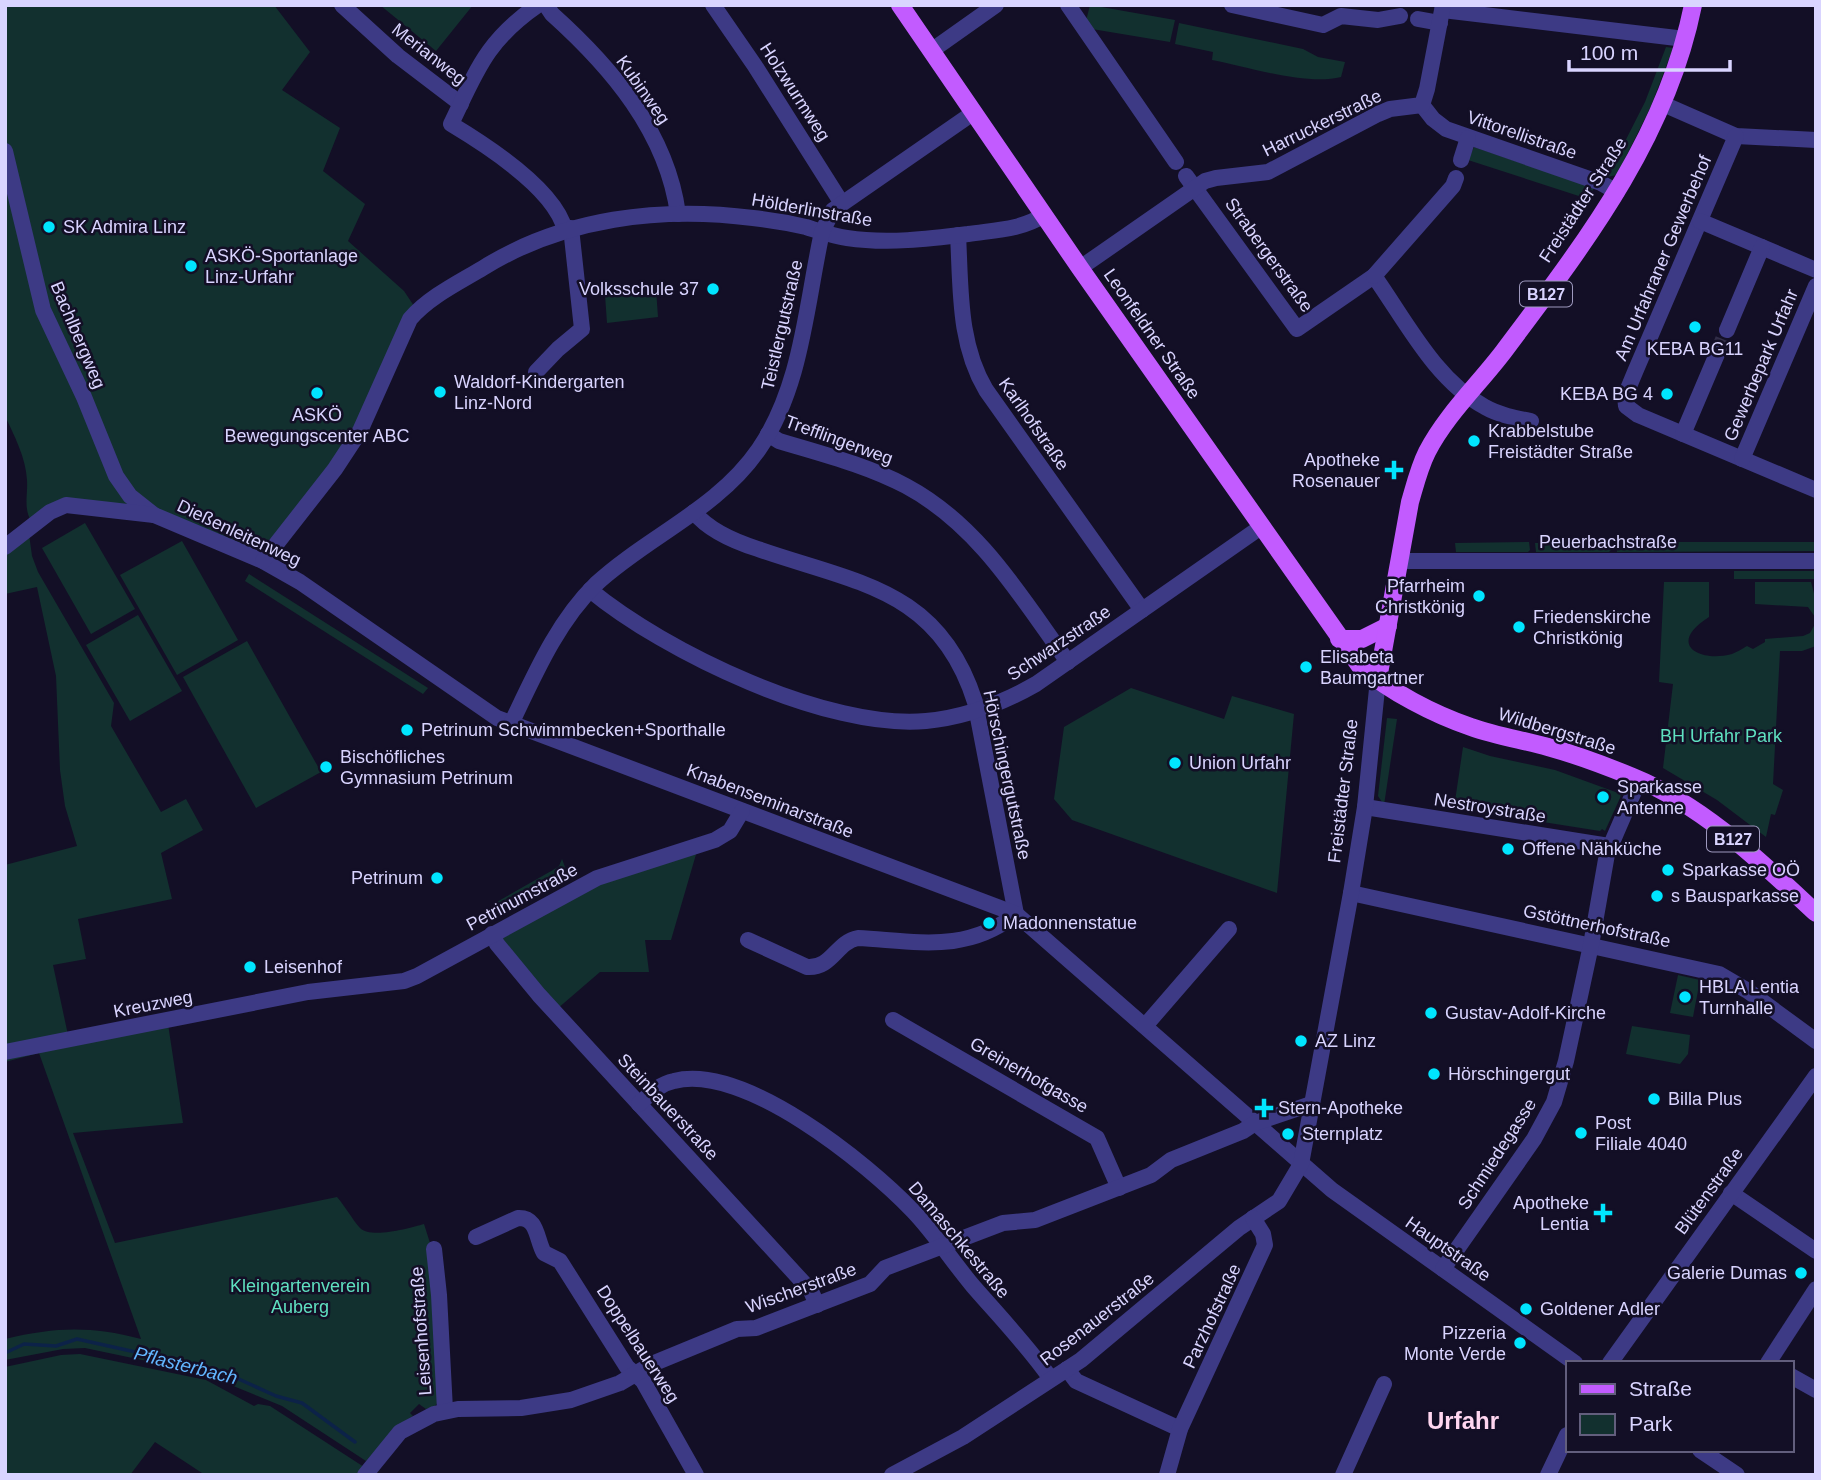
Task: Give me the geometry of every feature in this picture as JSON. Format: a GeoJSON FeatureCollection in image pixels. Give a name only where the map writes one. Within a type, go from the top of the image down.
{"type":"FeatureCollection","features":[{"type":"Feature","properties":{"kind":"main road","name":"Leonfeldner Straße"},"geometry":{"type":"LineString","coordinates":[[900,5],[1339,639],[1360,666],[1378,679]]}},
{"type":"Feature","properties":{"kind":"main road","name":"Freistädter Straße"},"geometry":{"type":"LineString","coordinates":[[1378,679],[1410,502],[1427,452],[1446,422],[1517,335],[1592,230],[1640,154],[1663,104],[1693,5]]}},
{"type":"Feature","properties":{"kind":"main road"},"geometry":{"type":"LineString","coordinates":[[1339,639],[1362,639],[1388,626]]}},
{"type":"Feature","properties":{"kind":"main road","name":"Wildbergstraße"},"geometry":{"type":"LineString","coordinates":[[1378,679],[1433,710],[1471,727],[1569,753],[1639,779],[1713,824],[1764,864],[1816,913]]}},
{"type":"Feature","properties":{"kind":"street","name":"Merianweg"},"geometry":{"type":"LineString","coordinates":[[342,5],[398,56],[461,104]]}},
{"type":"Feature","properties":{"kind":"street"},"geometry":{"type":"LineString","coordinates":[[536,372],[582,329],[568,229],[546,198],[517,169],[452,124],[494,43],[514,22],[538,5]]}},
{"type":"Feature","properties":{"kind":"street","name":"Kubinweg"},"geometry":{"type":"LineString","coordinates":[[546,5],[591,51],[642,117],[664,158],[671,177],[678,214]]}},
{"type":"Feature","properties":{"kind":"street","name":"Holzwurmweg"},"geometry":{"type":"LineString","coordinates":[[713,5],[841,202]]}},
{"type":"Feature","properties":{"kind":"street"},"geometry":{"type":"LineString","coordinates":[[931,51],[996,5]]}},
{"type":"Feature","properties":{"kind":"street"},"geometry":{"type":"LineString","coordinates":[[1068,5],[1176,162]]}},
{"type":"Feature","properties":{"kind":"street"},"geometry":{"type":"LineString","coordinates":[[1232,5],[1323,25],[1340,16],[1378,20],[1400,16]]}},
{"type":"Feature","properties":{"kind":"street"},"geometry":{"type":"LineString","coordinates":[[1422,105],[1442,13]]}},
{"type":"Feature","properties":{"kind":"street"},"geometry":{"type":"LineString","coordinates":[[1418,19],[1442,13],[1685,38]]}},
{"type":"Feature","properties":{"kind":"street"},"geometry":{"type":"LineString","coordinates":[[1663,104],[1736,136],[1816,140]]}},
{"type":"Feature","properties":{"kind":"street","name":"Vittorellistraße"},"geometry":{"type":"LineString","coordinates":[[1422,105],[1439,125],[1468,138],[1598,181],[1617,192]]}},
{"type":"Feature","properties":{"kind":"street","name":"Harruckerstraße"},"geometry":{"type":"LineString","coordinates":[[1080,268],[1190,182],[1268,172],[1378,114],[1390,109],[1422,105]]}},
{"type":"Feature","properties":{"kind":"street","name":"Teistlergutstraße"},"geometry":{"type":"LineString","coordinates":[[511,724],[548,650],[590,590],[735,478],[780,415],[794,374],[822,232],[833,209],[974,113]]}},
{"type":"Feature","properties":{"kind":"street","name":"Am Urfahraner Gewerbehof"},"geometry":{"type":"LineString","coordinates":[[1625,396],[1736,136]]}},
{"type":"Feature","properties":{"kind":"street"},"geometry":{"type":"LineString","coordinates":[[1461,160],[1468,138]]}},
{"type":"Feature","properties":{"kind":"street","name":"Bachlbergweg"},"geometry":{"type":"LineString","coordinates":[[5,151],[43,310],[84,397],[116,476],[130,496],[154,515]]}},
{"type":"Feature","properties":{"kind":"street"},"geometry":{"type":"LineString","coordinates":[[1455,178],[1453,186],[1374,276],[1455,386],[1498,413],[1531,421]]}},
{"type":"Feature","properties":{"kind":"street","name":"Strabergerstraße"},"geometry":{"type":"LineString","coordinates":[[1190,182],[1297,329],[1374,276]]}},
{"type":"Feature","properties":{"kind":"street","name":"Hölderlinstraße"},"geometry":{"type":"LineString","coordinates":[[263,561],[335,469],[360,431],[404,331],[416,312],[510,252],[568,229],[611,220],[678,214],[755,218],[870,241],[958,235],[1029,225],[1044,215]]}},
{"type":"Feature","properties":{"kind":"street"},"geometry":{"type":"LineString","coordinates":[[1700,221],[1816,270]]}},
{"type":"Feature","properties":{"kind":"street","name":"Karlhofstraße"},"geometry":{"type":"LineString","coordinates":[[958,235],[963,323],[974,367],[986,390],[1142,610]]}},
{"type":"Feature","properties":{"kind":"street"},"geometry":{"type":"LineString","coordinates":[[1727,330],[1762,247]]}},
{"type":"Feature","properties":{"kind":"street","name":"Gewerbepark Urfahr"},"geometry":{"type":"LineString","coordinates":[[1742,459],[1816,286]]}},
{"type":"Feature","properties":{"kind":"street"},"geometry":{"type":"LineString","coordinates":[[1683,434],[1717,354]]}},
{"type":"Feature","properties":{"kind":"street","name":"Gewerbepark Urfahr"},"geometry":{"type":"LineString","coordinates":[[1625,396],[1629,410],[1816,490]]}},
{"type":"Feature","properties":{"kind":"street","name":"Trefflingerweg"},"geometry":{"type":"LineString","coordinates":[[768,434],[779,441],[881,474],[906,486],[939,508],[973,536],[989,554],[1068,662]]}},
{"type":"Feature","properties":{"kind":"street","name":"Dießenleitenweg"},"geometry":{"type":"LineString","coordinates":[[5,547],[50,512],[66,505],[154,515],[263,561],[322,596],[478,707],[511,724]]}},
{"type":"Feature","properties":{"kind":"street","name":"Hörschingergutstraße"},"geometry":{"type":"LineString","coordinates":[[694,512],[709,526],[740,543],[890,594],[911,608],[939,634],[952,653],[972,694],[977,712],[1016,914]]}},
{"type":"Feature","properties":{"kind":"street","name":"Schwarzstraße"},"geometry":{"type":"LineString","coordinates":[[590,590],[623,616],[697,658],[767,689],[849,714],[901,721],[926,721],[977,712],[1014,696],[1068,662],[1261,527]]}},
{"type":"Feature","properties":{"kind":"street","name":"Peuerbachstraße"},"geometry":{"type":"LineString","coordinates":[[1399,561],[1816,561]]}},
{"type":"Feature","properties":{"kind":"street","name":"Freistädter Straße"},"geometry":{"type":"LineString","coordinates":[[1301,1164],[1365,807],[1378,679]]}},
{"type":"Feature","properties":{"kind":"street","name":"Knabenseminarstraße"},"geometry":{"type":"LineString","coordinates":[[511,724],[1016,914],[1301,1164]]}},
{"type":"Feature","properties":{"kind":"street","name":"Schmiedegasse"},"geometry":{"type":"LineString","coordinates":[[1443,1269],[1534,1139],[1554,1102],[1566,1061],[1591,945],[1609,846],[1639,779]]}},
{"type":"Feature","properties":{"kind":"street","name":"Nestroystraße"},"geometry":{"type":"LineString","coordinates":[[1365,807],[1609,846]]}},
{"type":"Feature","properties":{"kind":"street","name":"Petrinumstraße"},"geometry":{"type":"LineString","coordinates":[[308,992],[404,981],[417,976],[597,878],[715,840],[730,831],[742,811]]}},
{"type":"Feature","properties":{"kind":"street","name":"Gstöttnerhofstraße"},"geometry":{"type":"LineString","coordinates":[[1351,893],[1719,974],[1748,991],[1816,1041]]}},
{"type":"Feature","properties":{"kind":"street"},"geometry":{"type":"LineString","coordinates":[[748,940],[807,967],[816,968],[824,965],[851,939],[957,942],[998,928],[1016,914]]}},
{"type":"Feature","properties":{"kind":"street"},"geometry":{"type":"LineString","coordinates":[[1145,1026],[1230,929]]}},
{"type":"Feature","properties":{"kind":"street","name":"Steinbauerstraße"},"geometry":{"type":"LineString","coordinates":[[492,934],[497,944],[539,995],[811,1291],[817,1305]]}},
{"type":"Feature","properties":{"kind":"street","name":"Kreuzweg"},"geometry":{"type":"LineString","coordinates":[[5,1052],[308,992]]}},
{"type":"Feature","properties":{"kind":"street","name":"Greinerhofgasse"},"geometry":{"type":"LineString","coordinates":[[893,1020],[1089,1132],[1101,1143],[1119,1188]]}},
{"type":"Feature","properties":{"kind":"street","name":"Blütenstraße"},"geometry":{"type":"LineString","coordinates":[[1611,1361],[1816,1076]]}},
{"type":"Feature","properties":{"kind":"street","name":"Damaschkestraße"},"geometry":{"type":"LineString","coordinates":[[639,1104],[663,1084],[687,1078],[719,1082],[744,1091],[802,1122],[863,1163],[913,1211],[1051,1380]]}},
{"type":"Feature","properties":{"kind":"street"},"geometry":{"type":"LineString","coordinates":[[1255,1123],[1311,1104]]}},
{"type":"Feature","properties":{"kind":"street","name":"Wischerstraße"},"geometry":{"type":"LineString","coordinates":[[365,1475],[400,1432],[424,1418],[445,1410],[548,1405],[597,1392],[688,1348],[737,1329],[756,1328],[870,1284],[885,1268],[1003,1223],[1030,1222],[1151,1175],[1171,1160],[1243,1131],[1255,1123]]}},
{"type":"Feature","properties":{"kind":"street","name":"Hauptstraße"},"geometry":{"type":"LineString","coordinates":[[1301,1164],[1332,1190],[1572,1361]]}},
{"type":"Feature","properties":{"kind":"street","name":"Rosenauerstraße"},"geometry":{"type":"LineString","coordinates":[[892,1475],[963,1437],[1067,1369],[1210,1251],[1279,1201],[1301,1164]]}},
{"type":"Feature","properties":{"kind":"street"},"geometry":{"type":"LineString","coordinates":[[1731,1193],[1816,1251]]}},
{"type":"Feature","properties":{"kind":"street","name":"Doppelbauerweg"},"geometry":{"type":"LineString","coordinates":[[476,1237],[518,1218],[531,1222],[544,1253],[560,1261],[627,1367],[643,1381],[696,1475]]}},
{"type":"Feature","properties":{"kind":"street","name":"Parzhofstraße"},"geometry":{"type":"LineString","coordinates":[[1167,1475],[1180,1429],[1265,1245],[1263,1234],[1254,1218]]}},
{"type":"Feature","properties":{"kind":"street","name":"Leisenhofstraße"},"geometry":{"type":"LineString","coordinates":[[434,1249],[445,1410]]}},
{"type":"Feature","properties":{"kind":"street"},"geometry":{"type":"LineString","coordinates":[[1769,1361],[1816,1289]]}},
{"type":"Feature","properties":{"kind":"street"},"geometry":{"type":"LineString","coordinates":[[1067,1369],[1076,1381],[1180,1429]]}},
{"type":"Feature","properties":{"kind":"street"},"geometry":{"type":"LineString","coordinates":[[1793,1377],[1816,1391]]}},
{"type":"Feature","properties":{"kind":"street"},"geometry":{"type":"LineString","coordinates":[[1343,1475],[1384,1384]]}},
{"type":"Feature","properties":{"kind":"street"},"geometry":{"type":"LineString","coordinates":[[1548,1475],[1566,1437]]}},
{"type":"Feature","properties":{"kind":"street"},"geometry":{"type":"LineString","coordinates":[[1707,1452],[1737,1475]]}},
{"type":"Feature","properties":{"kind":"green space","name":"ASKÖ-Sportanlage Linz-Urfahr"},"geometry":{"type":"Polygon","coordinates":[[[5,5],[274,5],[310,52],[282,90],[340,128],[323,171],[365,204],[348,241],[404,291],[414,306],[349,440],[273,537],[258,548],[251,548],[135,508],[86,504],[32,523],[29,518],[24,463],[5,416],[5,5]]]}},
{"type":"Feature","properties":{"kind":"green space"},"geometry":{"type":"Polygon","coordinates":[[[380,5],[473,5],[436,51],[380,5]]]}},
{"type":"Feature","properties":{"kind":"green space"},"geometry":{"type":"Polygon","coordinates":[[[1090,5],[1175,20],[1170,42],[1092,29],[1086,21],[1090,5]]]}},
{"type":"Feature","properties":{"kind":"green space"},"geometry":{"type":"Polygon","coordinates":[[[1179,23],[1303,49],[1318,57],[1345,62],[1341,77],[1295,77],[1212,60],[1213,52],[1175,44],[1179,23]]]}},
{"type":"Feature","properties":{"kind":"green space"},"geometry":{"type":"Polygon","coordinates":[[[1666,47],[1673,48],[1651,106],[1617,175],[1607,177],[1645,102],[1666,47]]]}},
{"type":"Feature","properties":{"kind":"green space"},"geometry":{"type":"Polygon","coordinates":[[[1474,147],[1594,188],[1588,199],[1468,160],[1474,147]]]}},
{"type":"Feature","properties":{"kind":"green space"},"geometry":{"type":"Polygon","coordinates":[[[656,289],[658,317],[607,323],[605,295],[656,289]]]}},
{"type":"Feature","properties":{"kind":"green space"},"geometry":{"type":"Polygon","coordinates":[[[85,523],[135,609],[91,634],[42,548],[85,523]]]}},
{"type":"Feature","properties":{"kind":"green space"},"geometry":{"type":"Polygon","coordinates":[[[29,534],[32,556],[38,572],[114,703],[111,726],[161,812],[186,799],[203,830],[161,853],[172,899],[78,919],[86,959],[53,965],[68,1035],[5,1049],[5,865],[77,846],[65,806],[60,770],[56,676],[37,587],[5,594],[5,551],[29,534]]]}},
{"type":"Feature","properties":{"kind":"green space"},"geometry":{"type":"Polygon","coordinates":[[[182,541],[238,640],[177,675],[120,575],[182,541]]]}},
{"type":"Feature","properties":{"kind":"green space"},"geometry":{"type":"Polygon","coordinates":[[[1529,542],[1528,552],[1456,552],[1455,543],[1529,542]]]}},
{"type":"Feature","properties":{"kind":"green space"},"geometry":{"type":"Polygon","coordinates":[[[1611,542],[1609,552],[1536,552],[1535,543],[1611,542]]]}},
{"type":"Feature","properties":{"kind":"green space"},"geometry":{"type":"Polygon","coordinates":[[[1616,542],[1816,542],[1816,551],[1617,552],[1616,542]]]}},
{"type":"Feature","properties":{"kind":"green space"},"geometry":{"type":"Polygon","coordinates":[[[1734,571],[1816,571],[1816,579],[1734,579],[1734,571]]]}},
{"type":"Feature","properties":{"kind":"green space"},"geometry":{"type":"Polygon","coordinates":[[[249,574],[428,688],[423,694],[245,581],[249,574]]]}},
{"type":"Feature","properties":{"kind":"green space","name":"BH Urfahr Park"},"geometry":{"type":"Polygon","coordinates":[[[1664,582],[1709,582],[1709,617],[1696,627],[1690,635],[1689,643],[1692,649],[1699,653],[1720,656],[1732,654],[1747,646],[1753,649],[1765,642],[1765,639],[1810,633],[1815,617],[1808,607],[1755,604],[1755,582],[1811,582],[1816,601],[1816,646],[1802,651],[1780,651],[1773,784],[1783,790],[1775,815],[1771,814],[1766,837],[1717,800],[1663,768],[1673,684],[1659,682],[1664,582]]]}},
{"type":"Feature","properties":{"kind":"green space"},"geometry":{"type":"Polygon","coordinates":[[[138,615],[182,691],[130,721],[86,645],[138,615]]]}},
{"type":"Feature","properties":{"kind":"green space"},"geometry":{"type":"Polygon","coordinates":[[[247,641],[321,772],[256,808],[183,677],[247,641]]]}},
{"type":"Feature","properties":{"kind":"green space","name":"Union Urfahr"},"geometry":{"type":"Polygon","coordinates":[[[1131,688],[1224,719],[1232,696],[1294,714],[1277,893],[1072,820],[1054,799],[1064,727],[1131,688]]]}},
{"type":"Feature","properties":{"kind":"green space"},"geometry":{"type":"Polygon","coordinates":[[[1387,718],[1397,719],[1384,805],[1378,796],[1387,718]]]}},
{"type":"Feature","properties":{"kind":"green space"},"geometry":{"type":"Polygon","coordinates":[[[1463,747],[1490,756],[1555,770],[1621,794],[1620,798],[1605,831],[1454,808],[1463,747]]]}},
{"type":"Feature","properties":{"kind":"green space"},"geometry":{"type":"Polygon","coordinates":[[[697,851],[671,940],[645,940],[649,972],[600,972],[557,1009],[502,938],[594,885],[697,851]]]}},
{"type":"Feature","properties":{"kind":"green space"},"geometry":{"type":"Polygon","coordinates":[[[562,859],[569,878],[489,921],[487,916],[495,903],[553,870],[559,866],[562,859]]]}},
{"type":"Feature","properties":{"kind":"green space","name":"HBLA Lentia Turnhalle"},"geometry":{"type":"Polygon","coordinates":[[[1678,975],[1700,980],[1693,1017],[1670,1013],[1678,975]]]}},
{"type":"Feature","properties":{"kind":"green space","name":"Kleingartenverein Auberg"},"geometry":{"type":"Polygon","coordinates":[[[168,1024],[183,1123],[73,1133],[115,1243],[337,1197],[365,1231],[391,1232],[424,1224],[430,1243],[439,1401],[435,1406],[426,1409],[419,1404],[410,1413],[413,1416],[400,1424],[366,1461],[282,1406],[199,1372],[85,1348],[63,1349],[5,1360],[5,1339],[41,1332],[89,1330],[141,1339],[39,1053],[5,1062],[5,1056],[168,1024]]]}},
{"type":"Feature","properties":{"kind":"green space"},"geometry":{"type":"Polygon","coordinates":[[[1632,1026],[1690,1035],[1688,1054],[1680,1064],[1626,1054],[1632,1026]]]}},
{"type":"Feature","properties":{"kind":"green space"},"geometry":{"type":"Polygon","coordinates":[[[80,1354],[206,1380],[254,1406],[270,1406],[364,1467],[359,1475],[205,1475],[155,1442],[130,1475],[5,1475],[5,1367],[61,1355],[80,1354]]]}},
{"type":"Feature","properties":{"kind":"waterway","name":"Pflasterbach"},"geometry":{"type":"LineString","coordinates":[[5,1353],[24,1344],[56,1346],[77,1339],[221,1371],[276,1396],[302,1403],[355,1442]]}},
{"type":"Feature","properties":{"kind":"tunnel"},"geometry":{"type":"LineString","coordinates":[[1717,354],[1727,330]]}},
{"type":"Feature","properties":{"kind":"place","name":"SK Admira Linz"},"geometry":{"type":"Point","coordinates":[49,227]}},
{"type":"Feature","properties":{"kind":"place","name":"ASKÖ-Sportanlage Linz-Urfahr"},"geometry":{"type":"Point","coordinates":[191,266]}},
{"type":"Feature","properties":{"kind":"place","name":"Volksschule 37"},"geometry":{"type":"Point","coordinates":[713,289]}},
{"type":"Feature","properties":{"kind":"place","name":"KEBA BG11"},"geometry":{"type":"Point","coordinates":[1695,327]}},
{"type":"Feature","properties":{"kind":"place","name":"Waldorf-Kindergarten Linz-Nord"},"geometry":{"type":"Point","coordinates":[440,392]}},
{"type":"Feature","properties":{"kind":"place","name":"ASKÖ Bewegungscenter ABC"},"geometry":{"type":"Point","coordinates":[317,393]}},
{"type":"Feature","properties":{"kind":"place","name":"KEBA BG 4"},"geometry":{"type":"Point","coordinates":[1667,394]}},
{"type":"Feature","properties":{"kind":"place","name":"Krabbelstube Freistädter Straße"},"geometry":{"type":"Point","coordinates":[1474,441]}},
{"type":"Feature","properties":{"kind":"place","name":"Apotheke Rosenauer"},"geometry":{"type":"Point","coordinates":[1394,470]}},
{"type":"Feature","properties":{"kind":"place","name":"Pfarrheim Christkönig"},"geometry":{"type":"Point","coordinates":[1479,596]}},
{"type":"Feature","properties":{"kind":"place","name":"Friedenskirche Christkönig"},"geometry":{"type":"Point","coordinates":[1519,627]}},
{"type":"Feature","properties":{"kind":"place","name":"Elisabeta Baumgartner"},"geometry":{"type":"Point","coordinates":[1306,667]}},
{"type":"Feature","properties":{"kind":"place","name":"Petrinum Schwimmbecken+Sporthalle"},"geometry":{"type":"Point","coordinates":[407,730]}},
{"type":"Feature","properties":{"kind":"place","name":"Union Urfahr"},"geometry":{"type":"Point","coordinates":[1175,763]}},
{"type":"Feature","properties":{"kind":"place","name":"Bischöfliches Gymnasium Petrinum"},"geometry":{"type":"Point","coordinates":[326,767]}},
{"type":"Feature","properties":{"kind":"place","name":"Sparkasse Antenne"},"geometry":{"type":"Point","coordinates":[1603,797]}},
{"type":"Feature","properties":{"kind":"place","name":"Offene Nähküche"},"geometry":{"type":"Point","coordinates":[1508,849]}},
{"type":"Feature","properties":{"kind":"place","name":"Sparkasse OÖ"},"geometry":{"type":"Point","coordinates":[1668,870]}},
{"type":"Feature","properties":{"kind":"place","name":"Petrinum"},"geometry":{"type":"Point","coordinates":[437,878]}},
{"type":"Feature","properties":{"kind":"place","name":"s Bausparkasse"},"geometry":{"type":"Point","coordinates":[1657,896]}},
{"type":"Feature","properties":{"kind":"place","name":"Madonnenstatue"},"geometry":{"type":"Point","coordinates":[989,923]}},
{"type":"Feature","properties":{"kind":"place","name":"Leisenhof"},"geometry":{"type":"Point","coordinates":[250,967]}},
{"type":"Feature","properties":{"kind":"place","name":"HBLA Lentia Turnhalle"},"geometry":{"type":"Point","coordinates":[1685,997]}},
{"type":"Feature","properties":{"kind":"place","name":"Gustav-Adolf-Kirche"},"geometry":{"type":"Point","coordinates":[1431,1013]}},
{"type":"Feature","properties":{"kind":"place","name":"AZ Linz"},"geometry":{"type":"Point","coordinates":[1301,1041]}},
{"type":"Feature","properties":{"kind":"place","name":"Hörschingergut"},"geometry":{"type":"Point","coordinates":[1434,1074]}},
{"type":"Feature","properties":{"kind":"place","name":"Billa Plus"},"geometry":{"type":"Point","coordinates":[1654,1099]}},
{"type":"Feature","properties":{"kind":"place","name":"Stern-Apotheke"},"geometry":{"type":"Point","coordinates":[1264,1108]}},
{"type":"Feature","properties":{"kind":"place","name":"Post Filiale 4040"},"geometry":{"type":"Point","coordinates":[1581,1133]}},
{"type":"Feature","properties":{"kind":"place","name":"Sternplatz"},"geometry":{"type":"Point","coordinates":[1288,1134]}},
{"type":"Feature","properties":{"kind":"place","name":"Apotheke Lentia"},"geometry":{"type":"Point","coordinates":[1603,1213]}},
{"type":"Feature","properties":{"kind":"place","name":"Galerie Dumas"},"geometry":{"type":"Point","coordinates":[1801,1273]}},
{"type":"Feature","properties":{"kind":"place","name":"Goldener Adler"},"geometry":{"type":"Point","coordinates":[1526,1309]}},
{"type":"Feature","properties":{"kind":"place","name":"Pizzeria Monte Verde"},"geometry":{"type":"Point","coordinates":[1520,1343]}},
{"type":"Feature","properties":{"kind":"district","name":"Urfahr"},"geometry":{"type":"Point","coordinates":[1463,1421]}}]}
